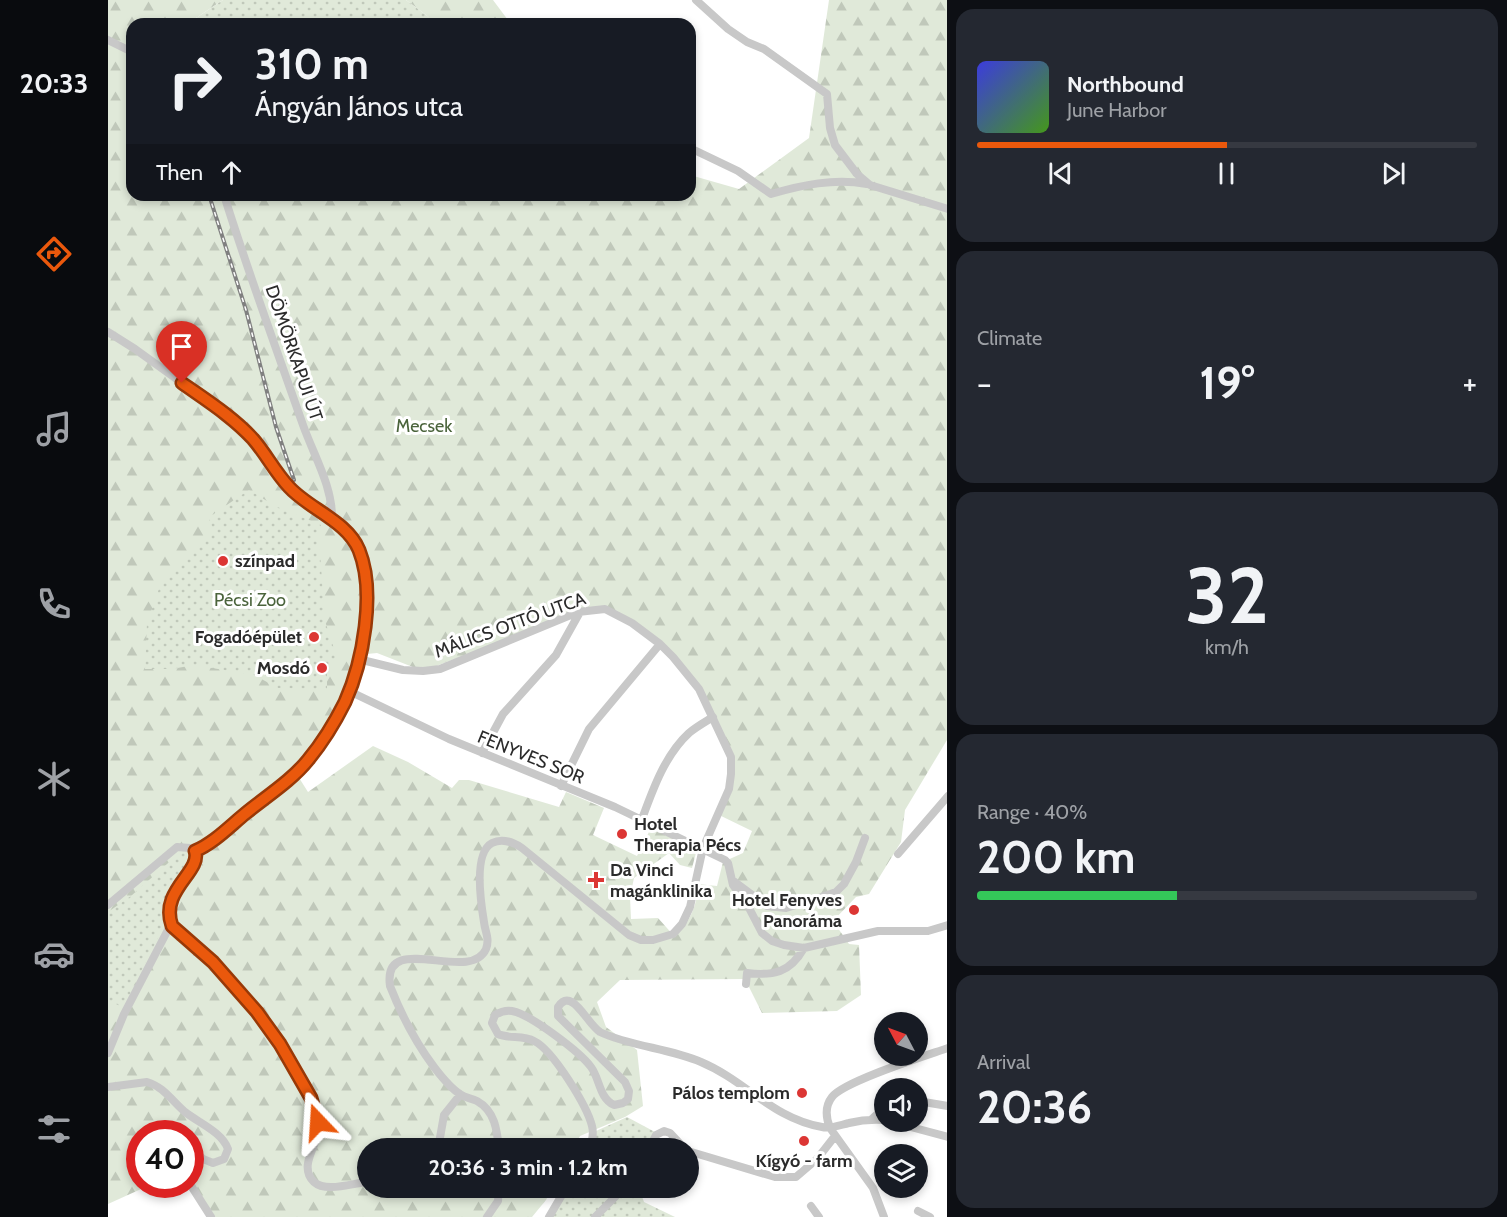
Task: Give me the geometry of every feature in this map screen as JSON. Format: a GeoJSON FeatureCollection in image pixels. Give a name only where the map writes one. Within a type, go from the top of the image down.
{"type":"FeatureCollection","features":[{"type":"Feature","properties":{"kind":"street"},"geometry":{"type":"LineString","coordinates":[[696,0],[728,29],[747,42],[764,49],[827,94],[830,128],[835,145],[857,174],[870,185]]}},
{"type":"Feature","properties":{"kind":"street"},"geometry":{"type":"LineString","coordinates":[[108,39],[126,49]]}},
{"type":"Feature","properties":{"kind":"street"},"geometry":{"type":"LineString","coordinates":[[696,151],[738,171],[771,194],[795,187],[841,182],[870,185],[947,209]]}},
{"type":"Feature","properties":{"kind":"street"},"geometry":{"type":"LineString","coordinates":[[841,182],[851,166]]}},
{"type":"Feature","properties":{"kind":"street","name":"DÖMÖRKAPUI ÚT"},"geometry":{"type":"LineString","coordinates":[[226,201],[305,431],[324,479],[332,509],[332,520]]}},
{"type":"Feature","properties":{"kind":"street"},"geometry":{"type":"LineString","coordinates":[[108,332],[230,418],[253,439],[289,486],[311,506],[349,534],[358,548],[364,568],[366,608],[358,659],[349,691],[337,718],[307,762],[226,830],[195,851]]}},
{"type":"Feature","properties":{"kind":"street","name":"MÁLICS OTTÓ UTCA"},"geometry":{"type":"LineString","coordinates":[[358,659],[403,670],[440,669],[580,612],[605,609],[632,623],[673,657],[699,689],[731,757],[729,789],[703,848],[686,918],[673,934],[653,940],[641,940],[629,935],[516,845],[506,841],[496,841],[484,849],[480,860],[480,881],[488,939],[483,954],[472,961],[448,962],[415,957],[403,959],[392,969],[389,980],[392,991],[417,1041],[434,1067],[460,1095]]}},
{"type":"Feature","properties":{"kind":"street"},"geometry":{"type":"LineString","coordinates":[[482,753],[503,714],[556,655],[580,612]]}},
{"type":"Feature","properties":{"kind":"street"},"geometry":{"type":"LineString","coordinates":[[561,786],[589,729],[660,644]]}},
{"type":"Feature","properties":{"kind":"street","name":"FENYVES SOR"},"geometry":{"type":"LineString","coordinates":[[349,691],[449,739],[642,819],[703,848],[728,863],[731,879],[741,890],[761,903],[776,908],[786,908],[836,892],[844,884],[856,862],[865,838]]}},
{"type":"Feature","properties":{"kind":"street"},"geometry":{"type":"LineString","coordinates":[[642,819],[665,765],[690,732],[713,717]]}},
{"type":"Feature","properties":{"kind":"street"},"geometry":{"type":"LineString","coordinates":[[898,854],[947,797]]}},
{"type":"Feature","properties":{"kind":"street"},"geometry":{"type":"LineString","coordinates":[[108,905],[172,849],[182,846],[190,848],[197,854],[195,863],[173,893],[171,924],[124,1014],[108,1053]]}},
{"type":"Feature","properties":{"kind":"street"},"geometry":{"type":"LineString","coordinates":[[741,890],[767,938],[784,945],[804,948],[878,931],[928,931],[947,925]]}},
{"type":"Feature","properties":{"kind":"street"},"geometry":{"type":"LineString","coordinates":[[171,924],[213,962],[257,1012],[280,1044],[311,1098],[318,1122],[317,1140],[308,1162],[308,1173],[314,1182],[325,1187],[357,1183]]}},
{"type":"Feature","properties":{"kind":"street"},"geometry":{"type":"LineString","coordinates":[[746,984],[747,973],[764,975],[783,970],[792,964],[804,948]]}},
{"type":"Feature","properties":{"kind":"street"},"geometry":{"type":"LineString","coordinates":[[592,1138],[593,1127],[556,1062],[535,1041],[498,1034],[492,1023],[495,1015],[506,1011],[517,1012],[539,1024],[582,1056],[592,1068],[605,1098],[614,1105],[628,1099],[629,1091],[625,1082],[558,1016],[558,1007],[565,1000],[570,1000],[575,1004],[589,1023],[600,1032],[698,1060],[729,1075],[774,1109],[821,1127],[830,1128],[872,1119]]}},
{"type":"Feature","properties":{"kind":"street"},"geometry":{"type":"LineString","coordinates":[[884,1217],[873,1188],[830,1128],[826,1118],[829,1101],[839,1090],[947,1048]]}},
{"type":"Feature","properties":{"kind":"street"},"geometry":{"type":"LineString","coordinates":[[108,1088],[147,1082],[153,1084],[197,1120]]}},
{"type":"Feature","properties":{"kind":"street"},"geometry":{"type":"LineString","coordinates":[[440,1138],[444,1115],[460,1095],[479,1102],[489,1111],[496,1126],[498,1138]]}},
{"type":"Feature","properties":{"kind":"street"},"geometry":{"type":"LineString","coordinates":[[928,1103],[947,1106]]}},
{"type":"Feature","properties":{"kind":"street"},"geometry":{"type":"LineString","coordinates":[[204,1125],[222,1138],[228,1149],[224,1159],[213,1163],[204,1159]]}},
{"type":"Feature","properties":{"kind":"street"},"geometry":{"type":"LineString","coordinates":[[654,1138],[664,1131],[675,1138]]}},
{"type":"Feature","properties":{"kind":"street"},"geometry":{"type":"LineString","coordinates":[[928,1132],[947,1137]]}},
{"type":"Feature","properties":{"kind":"street"},"geometry":{"type":"LineString","coordinates":[[699,1154],[775,1177],[796,1177],[817,1159],[835,1136]]}},
{"type":"Feature","properties":{"kind":"street"},"geometry":{"type":"LineString","coordinates":[[199,1198],[211,1217]]}},
{"type":"Feature","properties":{"kind":"street"},"geometry":{"type":"LineString","coordinates":[[487,1217],[498,1198]]}},
{"type":"Feature","properties":{"kind":"street"},"geometry":{"type":"LineString","coordinates":[[549,1217],[560,1198]]}},
{"type":"Feature","properties":{"kind":"street"},"geometry":{"type":"LineString","coordinates":[[595,1217],[614,1198]]}},
{"type":"Feature","properties":{"kind":"street"},"geometry":{"type":"LineString","coordinates":[[811,1206],[819,1217]]}},
{"type":"Feature","properties":{"kind":"street"},"geometry":{"type":"LineString","coordinates":[[918,1211],[930,1217]]}},
{"type":"Feature","properties":{"kind":"green space","name":"Mecsek"},"geometry":{"type":"Polygon","coordinates":[[[108,0],[223,0],[196,18],[126,18],[126,201],[696,201],[696,177],[739,189],[809,138],[829,0],[947,0],[947,740],[905,810],[901,842],[869,894],[856,897],[833,921],[849,944],[859,945],[861,995],[837,1011],[762,1013],[745,979],[620,980],[597,1002],[606,1027],[637,1050],[643,1106],[625,1117],[579,1138],[357,1138],[357,1198],[547,1198],[532,1217],[210,1217],[196,1198],[204,1198],[204,1120],[126,1120],[126,1196],[108,1204],[108,0]],[[605,609],[578,612],[423,671],[377,653],[357,655],[348,690],[307,762],[296,773],[308,792],[373,746],[408,762],[452,788],[459,780],[469,780],[559,807],[566,792],[604,808],[593,835],[637,856],[651,828],[697,849],[692,868],[680,865],[669,853],[634,878],[630,897],[631,919],[658,918],[675,937],[692,913],[698,884],[717,886],[723,862],[743,853],[752,831],[717,814],[729,788],[731,757],[699,689],[660,644],[605,609]]]}},
{"type":"Feature","properties":{"kind":"green space"},"geometry":{"type":"Polygon","coordinates":[[[223,0],[406,0],[430,18],[196,18],[223,0]]]}},
{"type":"Feature","properties":{"kind":"green space"},"geometry":{"type":"Polygon","coordinates":[[[406,0],[493,0],[506,18],[430,18],[406,0]]]}},
{"type":"Feature","properties":{"kind":"green space","name":"Pécsi Zoo"},"geometry":{"type":"Polygon","coordinates":[[[249,490],[275,506],[321,525],[316,536],[320,553],[325,621],[337,658],[327,672],[327,689],[278,688],[254,675],[194,665],[172,669],[145,669],[147,623],[161,583],[198,543],[214,534],[209,517],[249,490]]]}},
{"type":"Feature","properties":{"kind":"green space"},"geometry":{"type":"Polygon","coordinates":[[[185,848],[189,862],[172,885],[165,907],[164,926],[124,1008],[108,1000],[108,912],[131,896],[185,848]]]}},
{"type":"Feature","properties":{"kind":"green space"},"geometry":{"type":"Polygon","coordinates":[[[627,1117],[655,1132],[652,1138],[594,1138],[596,1131],[627,1117]]]}},
{"type":"Feature","properties":{"kind":"green space"},"geometry":{"type":"Polygon","coordinates":[[[564,1198],[643,1198],[644,1202],[675,1217],[552,1217],[564,1198]]]}},
{"type":"Feature","properties":{"kind":"railway"},"geometry":{"type":"LineString","coordinates":[[211,201],[246,310],[276,427],[294,480]]}},
{"type":"Feature","properties":{"kind":"place","name":"színpad"},"geometry":{"type":"Point","coordinates":[223,561]}},
{"type":"Feature","properties":{"kind":"place","name":"Fogadóépület"},"geometry":{"type":"Point","coordinates":[314,637]}},
{"type":"Feature","properties":{"kind":"place","name":"Mosdó"},"geometry":{"type":"Point","coordinates":[322,668]}},
{"type":"Feature","properties":{"kind":"place","name":"Hotel Therapia Pécs"},"geometry":{"type":"Point","coordinates":[622,834]}},
{"type":"Feature","properties":{"kind":"place","name":"Da Vinci magánklinika"},"geometry":{"type":"Point","coordinates":[596,880]}},
{"type":"Feature","properties":{"kind":"place","name":"Hotel Fenyves Panoráma"},"geometry":{"type":"Point","coordinates":[854,910]}},
{"type":"Feature","properties":{"kind":"place","name":"Pálos templom"},"geometry":{"type":"Point","coordinates":[802,1093]}},
{"type":"Feature","properties":{"kind":"place","name":"Kígyó - farm"},"geometry":{"type":"Point","coordinates":[804,1141]}},
{"type":"Feature","properties":{"kind":"route"},"geometry":{"type":"LineString","coordinates":[[182,383],[253,439],[301,498],[349,534],[358,548],[364,568],[366,608],[362,638],[355,672],[346,700],[337,718],[307,762],[222,833],[195,851],[197,854],[195,863],[173,893],[171,901],[172,926],[213,962],[257,1012],[280,1044],[311,1098],[318,1122]]}}]}
